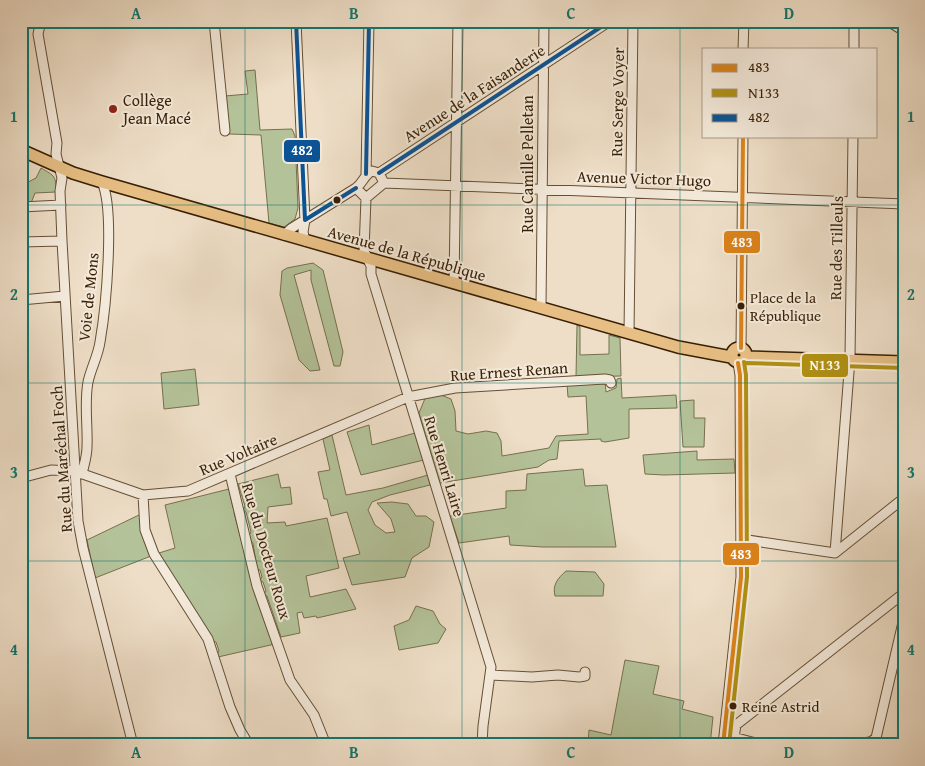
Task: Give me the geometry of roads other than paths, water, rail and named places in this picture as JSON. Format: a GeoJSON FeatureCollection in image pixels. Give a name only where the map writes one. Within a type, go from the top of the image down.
{"type":"FeatureCollection","features":[{"type":"Feature","properties":{"kind":"main road","name":"Avenue de la République"},"geometry":{"type":"LineString","coordinates":[[21,150],[73,173],[102,182],[678,346],[739,356],[904,362]]}},
{"type":"Feature","properties":{"kind":"street","name":"Rue du Maréchal Foch"},"geometry":{"type":"LineString","coordinates":[[41,21],[38,34],[57,143],[56,154],[62,178],[60,187],[62,241],[78,472],[78,521],[83,548],[133,745]]}},
{"type":"Feature","properties":{"kind":"street"},"geometry":{"type":"LineString","coordinates":[[214,21],[225,131]]}},
{"type":"Feature","properties":{"kind":"street"},"geometry":{"type":"LineString","coordinates":[[296,21],[305,220],[303,232],[305,241]]}},
{"type":"Feature","properties":{"kind":"street"},"geometry":{"type":"LineString","coordinates":[[284,235],[356,188],[361,184],[366,174],[370,21]]}},
{"type":"Feature","properties":{"kind":"street"},"geometry":{"type":"LineString","coordinates":[[454,283],[458,21]]}},
{"type":"Feature","properties":{"kind":"street","name":"Rue Camille Pelletan"},"geometry":{"type":"LineString","coordinates":[[541,308],[544,21]]}},
{"type":"Feature","properties":{"kind":"street","name":"Avenue de la Faisanderie"},"geometry":{"type":"LineString","coordinates":[[379,173],[610,21]]}},
{"type":"Feature","properties":{"kind":"street","name":"Rue Serge Voyer"},"geometry":{"type":"LineString","coordinates":[[629,333],[633,21]]}},
{"type":"Feature","properties":{"kind":"street"},"geometry":{"type":"LineString","coordinates":[[743,48],[744,21]]}},
{"type":"Feature","properties":{"kind":"street"},"geometry":{"type":"LineString","coordinates":[[854,21],[854,48]]}},
{"type":"Feature","properties":{"kind":"street"},"geometry":{"type":"LineString","coordinates":[[888,21],[904,31]]}},
{"type":"Feature","properties":{"kind":"street"},"geometry":{"type":"LineString","coordinates":[[722,745],[741,578],[739,356],[743,138]]}},
{"type":"Feature","properties":{"kind":"street","name":"Rue des Tilleuls"},"geometry":{"type":"LineString","coordinates":[[835,553],[850,360],[853,138]]}},
{"type":"Feature","properties":{"kind":"street"},"geometry":{"type":"LineString","coordinates":[[356,188],[366,198],[384,182],[379,173],[372,171],[366,174]]}},
{"type":"Feature","properties":{"kind":"street","name":"Voie de Mons"},"geometry":{"type":"LineString","coordinates":[[78,472],[87,450],[88,383],[100,344],[104,316],[108,225],[106,191],[102,182]]}},
{"type":"Feature","properties":{"kind":"street","name":"Avenue Victor Hugo"},"geometry":{"type":"LineString","coordinates":[[384,182],[904,204]]}},
{"type":"Feature","properties":{"kind":"street","name":"Rue Henri Laire"},"geometry":{"type":"LineString","coordinates":[[366,198],[364,248],[490,667],[482,745]]}},
{"type":"Feature","properties":{"kind":"street"},"geometry":{"type":"LineString","coordinates":[[21,206],[61,205]]}},
{"type":"Feature","properties":{"kind":"street"},"geometry":{"type":"LineString","coordinates":[[21,242],[62,241]]}},
{"type":"Feature","properties":{"kind":"street"},"geometry":{"type":"LineString","coordinates":[[21,300],[65,296]]}},
{"type":"Feature","properties":{"kind":"street","name":"Rue Ernest Renan"},"geometry":{"type":"LineString","coordinates":[[408,397],[456,388],[605,379],[610,380],[611,383]]}},
{"type":"Feature","properties":{"kind":"street","name":"Rue Voltaire"},"geometry":{"type":"LineString","coordinates":[[21,478],[51,470],[78,472],[143,495],[188,492],[408,397]]}},
{"type":"Feature","properties":{"kind":"street","name":"Rue du Docteur Roux"},"geometry":{"type":"LineString","coordinates":[[230,474],[257,586],[290,680],[314,715],[326,745]]}},
{"type":"Feature","properties":{"kind":"street"},"geometry":{"type":"LineString","coordinates":[[143,495],[145,530],[154,554],[208,639],[230,707],[249,745]]}},
{"type":"Feature","properties":{"kind":"street"},"geometry":{"type":"LineString","coordinates":[[741,539],[835,553],[904,498]]}},
{"type":"Feature","properties":{"kind":"street"},"geometry":{"type":"LineString","coordinates":[[734,738],[736,725],[904,593]]}},
{"type":"Feature","properties":{"kind":"street"},"geometry":{"type":"LineString","coordinates":[[859,745],[876,738],[904,618]]}},
{"type":"Feature","properties":{"kind":"street"},"geometry":{"type":"LineString","coordinates":[[490,676],[532,677],[558,675],[579,678],[584,676],[585,672]]}},
{"type":"Feature","properties":{"kind":"street"},"geometry":{"type":"LineString","coordinates":[[724,735],[763,745]]}},
{"type":"Feature","properties":{"kind":"place","name":"Collège Jean Macé"},"geometry":{"type":"Point","coordinates":[113,109]}},
{"type":"Feature","properties":{"kind":"place","name":"Place de la République"},"geometry":{"type":"Point","coordinates":[741,306]}},
{"type":"Feature","properties":{"kind":"place","name":"Reine Astrid"},"geometry":{"type":"Point","coordinates":[733,706]}}]}
